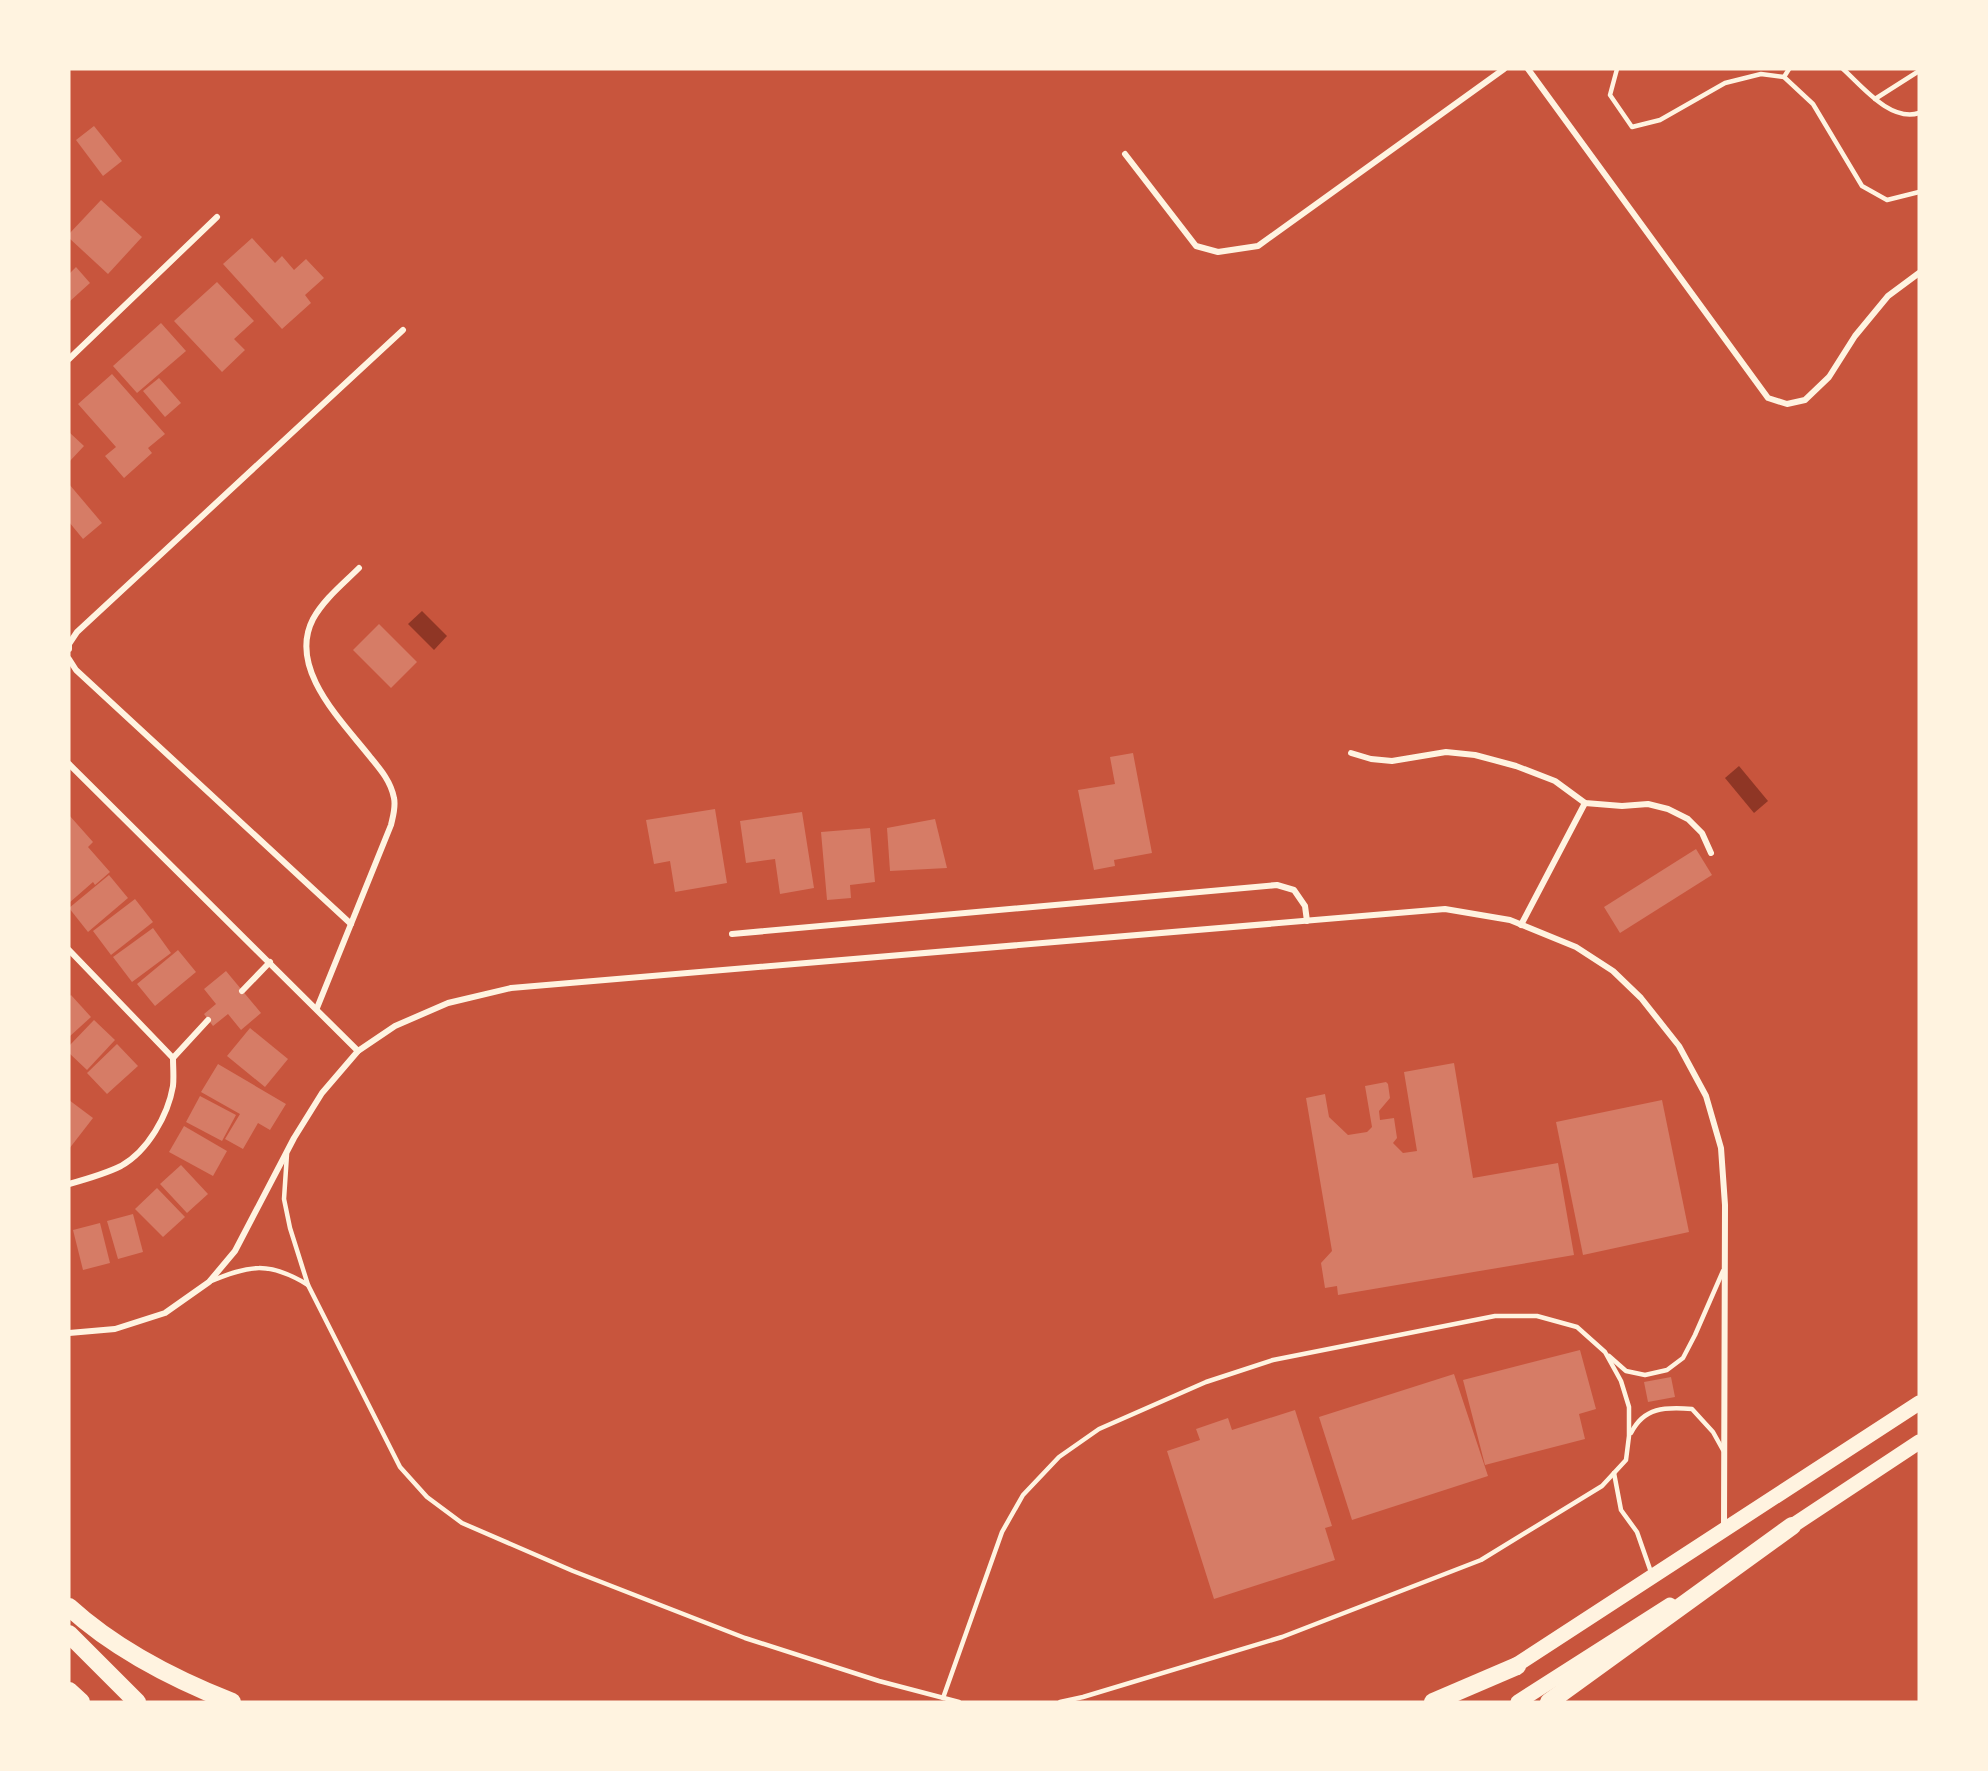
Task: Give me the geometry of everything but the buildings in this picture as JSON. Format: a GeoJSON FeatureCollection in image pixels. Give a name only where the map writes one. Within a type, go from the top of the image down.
{"type":"FeatureCollection","features":[{"type":"Feature","properties":{"kind":"highway"},"geometry":{"type":"LineString","coordinates":[[1549,1702],[1792,1526]]}},
{"type":"Feature","properties":{"kind":"highway"},"geometry":{"type":"LineString","coordinates":[[69,1607],[126,1649],[188,1684],[232,1702]]}},
{"type":"Feature","properties":{"kind":"highway"},"geometry":{"type":"LineString","coordinates":[[69,1634],[137,1702]]}},
{"type":"Feature","properties":{"kind":"highway"},"geometry":{"type":"LineString","coordinates":[[1433,1702],[1517,1666]]}},
{"type":"Feature","properties":{"kind":"highway"},"geometry":{"type":"LineString","coordinates":[[69,1691],[81,1702]]}},
{"type":"Feature","properties":{"kind":"main road"},"geometry":{"type":"LineString","coordinates":[[1454,1702],[1517,1666],[1919,1402]]}},
{"type":"Feature","properties":{"kind":"main road"},"geometry":{"type":"LineString","coordinates":[[1518,1702],[1919,1442]]}},
{"type":"Feature","properties":{"kind":"street"},"geometry":{"type":"LineString","coordinates":[[1125,154],[1196,246],[1218,252],[1258,246],[1504,69]]}},
{"type":"Feature","properties":{"kind":"street"},"geometry":{"type":"LineString","coordinates":[[1528,69],[1768,398],[1787,404],[1805,400],[1829,377],[1855,336],[1888,296],[1919,273]]}},
{"type":"Feature","properties":{"kind":"street"},"geometry":{"type":"LineString","coordinates":[[69,359],[217,218]]}},
{"type":"Feature","properties":{"kind":"street"},"geometry":{"type":"LineString","coordinates":[[69,649],[69,644],[77,632],[403,330]]}},
{"type":"Feature","properties":{"kind":"street"},"geometry":{"type":"LineString","coordinates":[[317,1008],[391,825],[394,811],[394,798],[384,774],[315,685],[307,654],[312,622],[320,608],[359,568]]}},
{"type":"Feature","properties":{"kind":"street"},"geometry":{"type":"LineString","coordinates":[[69,659],[76,670],[351,924]]}},
{"type":"Feature","properties":{"kind":"street"},"geometry":{"type":"LineString","coordinates":[[1351,753],[1371,759],[1392,761],[1446,752],[1475,755],[1516,766],[1555,781],[1585,803],[1622,806],[1648,804],[1668,809],[1688,819],[1702,833],[1711,853]]}},
{"type":"Feature","properties":{"kind":"street"},"geometry":{"type":"LineString","coordinates":[[69,764],[358,1051]]}},
{"type":"Feature","properties":{"kind":"street"},"geometry":{"type":"LineString","coordinates":[[1521,924],[1585,803]]}},
{"type":"Feature","properties":{"kind":"street"},"geometry":{"type":"LineString","coordinates":[[732,934],[1277,885],[1294,890],[1305,906],[1307,921]]}},
{"type":"Feature","properties":{"kind":"street"},"geometry":{"type":"LineString","coordinates":[[69,1333],[115,1329],[165,1312],[209,1282],[235,1251],[287,1151],[322,1093],[358,1051],[395,1026],[448,1003],[511,988],[1444,909],[1510,920],[1521,924],[1576,947],[1613,971],[1641,998],[1679,1046],[1706,1096],[1720,1148],[1725,1205],[1724,1531]]}},
{"type":"Feature","properties":{"kind":"street"},"geometry":{"type":"LineString","coordinates":[[69,950],[173,1058]]}},
{"type":"Feature","properties":{"kind":"street"},"geometry":{"type":"LineString","coordinates":[[242,991],[270,962]]}},
{"type":"Feature","properties":{"kind":"street"},"geometry":{"type":"LineString","coordinates":[[69,1184],[96,1177],[124,1164],[147,1144],[164,1114],[173,1085],[173,1058],[208,1020]]}},
{"type":"Feature","properties":{"kind":"lane"},"geometry":{"type":"LineString","coordinates":[[1617,69],[1611,95],[1632,127],[1660,120],[1725,83],[1761,74],[1784,77],[1813,104],[1862,186],[1887,200],[1919,192]]}},
{"type":"Feature","properties":{"kind":"lane"},"geometry":{"type":"LineString","coordinates":[[1784,77],[1789,69]]}},
{"type":"Feature","properties":{"kind":"lane"},"geometry":{"type":"LineString","coordinates":[[1843,69],[1875,99],[1896,113],[1919,113]]}},
{"type":"Feature","properties":{"kind":"lane"},"geometry":{"type":"LineString","coordinates":[[1875,99],[1919,71]]}},
{"type":"Feature","properties":{"kind":"lane"},"geometry":{"type":"LineString","coordinates":[[287,1151],[284,1199],[290,1228],[308,1285],[400,1467],[426,1497],[462,1522],[573,1571],[745,1638],[879,1682],[959,1702]]}},
{"type":"Feature","properties":{"kind":"lane"},"geometry":{"type":"LineString","coordinates":[[209,1282],[236,1271],[259,1266],[281,1272],[308,1285]]}},
{"type":"Feature","properties":{"kind":"lane"},"geometry":{"type":"LineString","coordinates":[[943,1698],[1002,1532],[1023,1495],[1059,1457],[1099,1429],[1206,1382],[1273,1360],[1495,1316],[1537,1316],[1577,1327],[1626,1371],[1645,1375],[1667,1370],[1683,1358],[1725,1266]]}},
{"type":"Feature","properties":{"kind":"lane"},"geometry":{"type":"LineString","coordinates":[[1060,1702],[1282,1637],[1481,1560],[1602,1486],[1626,1460],[1629,1436],[1629,1407],[1621,1381],[1605,1352]]}},
{"type":"Feature","properties":{"kind":"lane"},"geometry":{"type":"LineString","coordinates":[[1629,1436],[1636,1421],[1651,1412],[1671,1407],[1692,1409],[1713,1432],[1726,1454]]}},
{"type":"Feature","properties":{"kind":"lane"},"geometry":{"type":"LineString","coordinates":[[1614,1473],[1622,1509],[1637,1532],[1652,1578]]}},
{"type":"Feature","properties":{"kind":"shaded area"},"geometry":{"type":"Polygon","coordinates":[[[422,611],[447,636],[434,650],[408,624],[422,611]]]}},
{"type":"Feature","properties":{"kind":"shaded area"},"geometry":{"type":"Polygon","coordinates":[[[1739,766],[1768,801],[1754,813],[1725,778],[1739,766]]]}}]}
